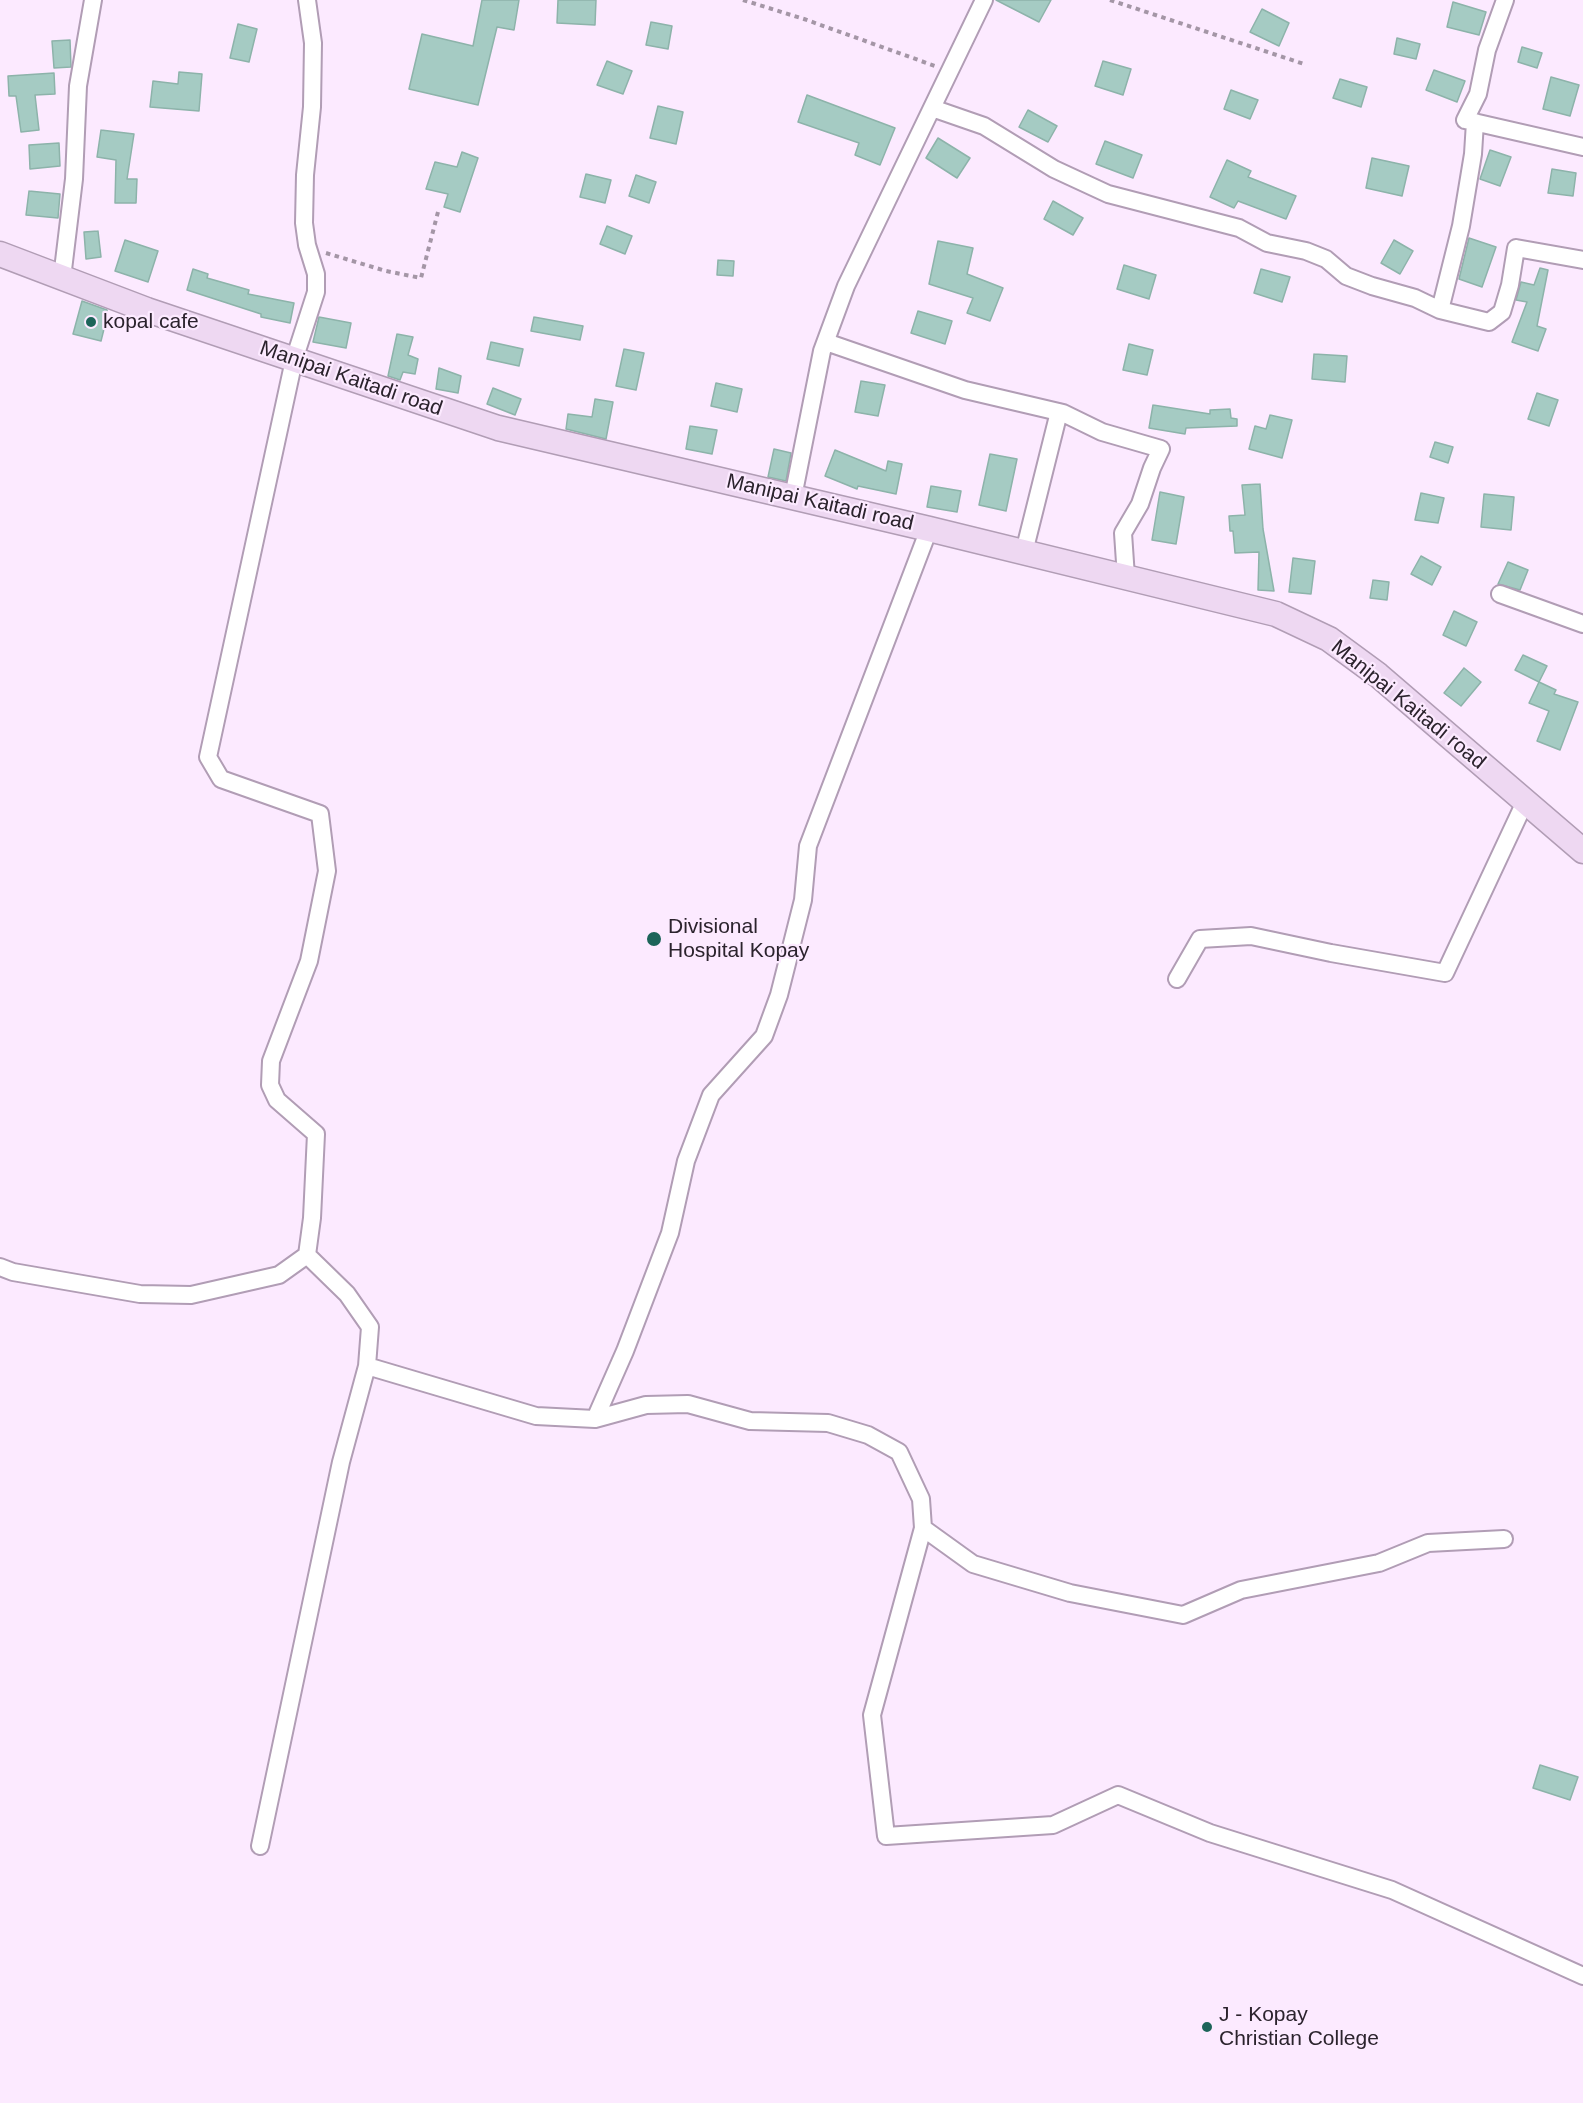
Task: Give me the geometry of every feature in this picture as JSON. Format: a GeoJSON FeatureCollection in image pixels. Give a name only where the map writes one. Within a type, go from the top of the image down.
{"type":"FeatureCollection","features":[{"type":"Feature","properties":{"kind":"main road","name":"Manipai Kaitadi road"},"geometry":{"type":"LineString","coordinates":[[0,254],[147,310],[498,428],[929,529],[1276,614],[1329,639],[1378,675],[1583,851]]}},
{"type":"Feature","properties":{"kind":"street"},"geometry":{"type":"LineString","coordinates":[[62,278],[74,179],[78,86],[93,0]]}},
{"type":"Feature","properties":{"kind":"street"},"geometry":{"type":"LineString","coordinates":[[0,1267],[13,1272],[140,1294],[191,1295],[279,1275],[307,1255],[312,1218],[316,1134],[277,1100],[270,1085],[271,1061],[309,961],[327,872],[320,814],[220,779],[208,757],[294,360],[316,292],[316,274],[308,248],[304,223],[305,175],[312,106],[313,44],[307,0]]}},
{"type":"Feature","properties":{"kind":"street"},"geometry":{"type":"LineString","coordinates":[[793,497],[825,342],[846,286],[984,0]]}},
{"type":"Feature","properties":{"kind":"street"},"geometry":{"type":"LineString","coordinates":[[1505,0],[1487,50],[1478,94],[1465,120],[1583,147]]}},
{"type":"Feature","properties":{"kind":"street"},"geometry":{"type":"LineString","coordinates":[[932,108],[984,126],[1054,170],[1108,194],[1239,228],[1267,243],[1306,251],[1326,259],[1346,276],[1415,298],[1440,310],[1489,322],[1502,312],[1510,285],[1516,248],[1583,260]]}},
{"type":"Feature","properties":{"kind":"street"},"geometry":{"type":"LineString","coordinates":[[1440,310],[1461,226],[1473,154],[1475,122]]}},
{"type":"Feature","properties":{"kind":"street"},"geometry":{"type":"LineString","coordinates":[[825,342],[965,390],[1059,412],[1102,432],[1161,449],[1140,504],[1123,533],[1126,577]]}},
{"type":"Feature","properties":{"kind":"street"},"geometry":{"type":"LineString","coordinates":[[1024,552],[1059,412]]}},
{"type":"Feature","properties":{"kind":"street"},"geometry":{"type":"LineString","coordinates":[[596,1419],[625,1351],[670,1233],[686,1161],[711,1095],[764,1036],[776,1005],[803,900],[808,846],[929,529]]}},
{"type":"Feature","properties":{"kind":"street"},"geometry":{"type":"LineString","coordinates":[[1500,594],[1583,624]]}},
{"type":"Feature","properties":{"kind":"street"},"geometry":{"type":"LineString","coordinates":[[1177,979],[1200,939],[1251,936],[1444,974],[1525,802]]}},
{"type":"Feature","properties":{"kind":"street"},"geometry":{"type":"LineString","coordinates":[[260,1846],[341,1462],[367,1366],[370,1327],[347,1294],[307,1255]]}},
{"type":"Feature","properties":{"kind":"street"},"geometry":{"type":"LineString","coordinates":[[367,1366],[536,1416],[596,1419],[646,1405],[688,1404],[750,1421],[828,1423],[868,1435],[899,1452],[921,1499],[923,1528],[873,1715],[886,1836],[1053,1825],[1118,1795],[1210,1833],[1392,1890],[1583,1976]]}},
{"type":"Feature","properties":{"kind":"street"},"geometry":{"type":"LineString","coordinates":[[923,1528],[973,1564],[1070,1593],[1183,1615],[1241,1590],[1379,1563],[1428,1543],[1504,1539]]}},
{"type":"Feature","properties":{"kind":"path"},"geometry":{"type":"LineString","coordinates":[[743,0],[804,19],[950,72]]}},
{"type":"Feature","properties":{"kind":"path"},"geometry":{"type":"LineString","coordinates":[[1110,0],[1304,64]]}},
{"type":"Feature","properties":{"kind":"path"},"geometry":{"type":"LineString","coordinates":[[308,248],[375,268],[421,278],[439,208]]}},
{"type":"Feature","properties":{"kind":"building"},"geometry":{"type":"Polygon","coordinates":[[[482,0],[519,0],[514,30],[497,27],[478,105],[409,89],[422,34],[473,46],[482,0]]]}},
{"type":"Feature","properties":{"kind":"building"},"geometry":{"type":"Polygon","coordinates":[[[558,0],[596,0],[595,25],[557,23],[558,0]]]}},
{"type":"Feature","properties":{"kind":"building"},"geometry":{"type":"Polygon","coordinates":[[[996,0],[1051,0],[1039,22],[996,0]]]}},
{"type":"Feature","properties":{"kind":"building"},"geometry":{"type":"Polygon","coordinates":[[[1453,2],[1486,12],[1479,35],[1447,27],[1453,2]]]}},
{"type":"Feature","properties":{"kind":"building"},"geometry":{"type":"Polygon","coordinates":[[[1262,9],[1289,23],[1279,46],[1250,32],[1262,9]]]}},
{"type":"Feature","properties":{"kind":"building"},"geometry":{"type":"Polygon","coordinates":[[[651,22],[672,26],[668,49],[646,45],[651,22]]]}},
{"type":"Feature","properties":{"kind":"building"},"geometry":{"type":"Polygon","coordinates":[[[238,24],[257,29],[249,62],[230,58],[238,24]]]}},
{"type":"Feature","properties":{"kind":"building"},"geometry":{"type":"Polygon","coordinates":[[[1397,38],[1420,44],[1416,59],[1394,54],[1397,38]]]}},
{"type":"Feature","properties":{"kind":"building"},"geometry":{"type":"Polygon","coordinates":[[[70,40],[71,67],[54,68],[52,41],[70,40]]]}},
{"type":"Feature","properties":{"kind":"building"},"geometry":{"type":"Polygon","coordinates":[[[1522,47],[1542,53],[1537,68],[1518,62],[1522,47]]]}},
{"type":"Feature","properties":{"kind":"building"},"geometry":{"type":"Polygon","coordinates":[[[607,61],[632,71],[623,94],[597,85],[607,61]]]}},
{"type":"Feature","properties":{"kind":"building"},"geometry":{"type":"Polygon","coordinates":[[[1103,61],[1131,69],[1123,95],[1095,86],[1103,61]]]}},
{"type":"Feature","properties":{"kind":"building"},"geometry":{"type":"Polygon","coordinates":[[[1434,70],[1465,81],[1457,102],[1426,90],[1434,70]]]}},
{"type":"Feature","properties":{"kind":"building"},"geometry":{"type":"Polygon","coordinates":[[[179,72],[202,74],[199,111],[150,107],[153,81],[178,84],[179,72]]]}},
{"type":"Feature","properties":{"kind":"building"},"geometry":{"type":"Polygon","coordinates":[[[54,73],[55,94],[35,95],[39,130],[21,132],[16,96],[9,96],[8,76],[54,73]]]}},
{"type":"Feature","properties":{"kind":"building"},"geometry":{"type":"Polygon","coordinates":[[[1551,77],[1579,85],[1570,116],[1543,109],[1551,77]]]}},
{"type":"Feature","properties":{"kind":"building"},"geometry":{"type":"Polygon","coordinates":[[[1340,79],[1367,87],[1361,107],[1333,98],[1340,79]]]}},
{"type":"Feature","properties":{"kind":"building"},"geometry":{"type":"Polygon","coordinates":[[[1231,90],[1258,100],[1250,119],[1224,109],[1231,90]]]}},
{"type":"Feature","properties":{"kind":"building"},"geometry":{"type":"Polygon","coordinates":[[[807,95],[895,128],[880,165],[855,155],[859,143],[798,122],[807,95]]]}},
{"type":"Feature","properties":{"kind":"building"},"geometry":{"type":"Polygon","coordinates":[[[658,106],[683,112],[676,144],[650,138],[658,106]]]}},
{"type":"Feature","properties":{"kind":"building"},"geometry":{"type":"Polygon","coordinates":[[[1028,110],[1057,126],[1048,142],[1019,127],[1028,110]]]}},
{"type":"Feature","properties":{"kind":"building"},"geometry":{"type":"Polygon","coordinates":[[[101,130],[134,134],[127,179],[137,179],[136,203],[115,203],[116,160],[97,157],[101,130]]]}},
{"type":"Feature","properties":{"kind":"building"},"geometry":{"type":"Polygon","coordinates":[[[938,138],[970,158],[957,178],[926,158],[938,138]]]}},
{"type":"Feature","properties":{"kind":"building"},"geometry":{"type":"Polygon","coordinates":[[[1105,141],[1142,155],[1133,178],[1096,164],[1105,141]]]}},
{"type":"Feature","properties":{"kind":"building"},"geometry":{"type":"Polygon","coordinates":[[[59,143],[60,166],[30,169],[29,145],[59,143]]]}},
{"type":"Feature","properties":{"kind":"building"},"geometry":{"type":"Polygon","coordinates":[[[1490,150],[1511,157],[1500,186],[1480,179],[1490,150]]]}},
{"type":"Feature","properties":{"kind":"building"},"geometry":{"type":"Polygon","coordinates":[[[462,152],[478,158],[460,212],[444,207],[448,194],[426,189],[435,162],[457,167],[462,152]]]}},
{"type":"Feature","properties":{"kind":"building"},"geometry":{"type":"Polygon","coordinates":[[[1372,158],[1409,166],[1402,196],[1366,188],[1372,158]]]}},
{"type":"Feature","properties":{"kind":"building"},"geometry":{"type":"Polygon","coordinates":[[[1227,160],[1251,171],[1248,177],[1296,196],[1286,219],[1238,201],[1234,208],[1210,197],[1227,160]]]}},
{"type":"Feature","properties":{"kind":"building"},"geometry":{"type":"Polygon","coordinates":[[[1552,169],[1576,173],[1573,196],[1548,193],[1552,169]]]}},
{"type":"Feature","properties":{"kind":"building"},"geometry":{"type":"Polygon","coordinates":[[[586,174],[611,180],[605,203],[580,197],[586,174]]]}},
{"type":"Feature","properties":{"kind":"building"},"geometry":{"type":"Polygon","coordinates":[[[636,175],[656,182],[649,203],[629,196],[636,175]]]}},
{"type":"Feature","properties":{"kind":"building"},"geometry":{"type":"Polygon","coordinates":[[[29,191],[60,194],[58,218],[26,215],[29,191]]]}},
{"type":"Feature","properties":{"kind":"building"},"geometry":{"type":"Polygon","coordinates":[[[1053,201],[1083,218],[1073,235],[1044,219],[1053,201]]]}},
{"type":"Feature","properties":{"kind":"building"},"geometry":{"type":"Polygon","coordinates":[[[607,226],[632,236],[625,254],[600,244],[607,226]]]}},
{"type":"Feature","properties":{"kind":"building"},"geometry":{"type":"Polygon","coordinates":[[[98,231],[101,257],[86,259],[84,232],[98,231]]]}},
{"type":"Feature","properties":{"kind":"building"},"geometry":{"type":"Polygon","coordinates":[[[1469,238],[1496,247],[1482,287],[1459,279],[1469,238]]]}},
{"type":"Feature","properties":{"kind":"building"},"geometry":{"type":"Polygon","coordinates":[[[125,240],[158,251],[148,282],[115,271],[125,240]]]}},
{"type":"Feature","properties":{"kind":"building"},"geometry":{"type":"Polygon","coordinates":[[[1394,240],[1413,251],[1400,274],[1381,263],[1394,240]]]}},
{"type":"Feature","properties":{"kind":"building"},"geometry":{"type":"Polygon","coordinates":[[[938,241],[973,248],[967,274],[1003,288],[990,321],[967,313],[973,298],[929,284],[938,241]]]}},
{"type":"Feature","properties":{"kind":"building"},"geometry":{"type":"Polygon","coordinates":[[[718,260],[734,261],[733,276],[717,275],[718,260]]]}},
{"type":"Feature","properties":{"kind":"building"},"geometry":{"type":"Polygon","coordinates":[[[1124,265],[1156,275],[1149,299],[1117,289],[1124,265]]]}},
{"type":"Feature","properties":{"kind":"building"},"geometry":{"type":"Polygon","coordinates":[[[1540,268],[1548,270],[1537,326],[1546,329],[1538,351],[1512,342],[1527,302],[1516,300],[1521,282],[1534,285],[1540,268]]]}},
{"type":"Feature","properties":{"kind":"building"},"geometry":{"type":"Polygon","coordinates":[[[193,269],[208,274],[207,278],[249,290],[248,294],[294,303],[290,323],[261,317],[261,314],[187,290],[193,269]]]}},
{"type":"Feature","properties":{"kind":"building"},"geometry":{"type":"Polygon","coordinates":[[[1261,269],[1290,277],[1282,302],[1254,293],[1261,269]]]}},
{"type":"Feature","properties":{"kind":"building","name":"kopal cafe"},"geometry":{"type":"Polygon","coordinates":[[[82,301],[107,310],[101,341],[73,334],[82,301]]]}},
{"type":"Feature","properties":{"kind":"building"},"geometry":{"type":"Polygon","coordinates":[[[918,311],[952,321],[945,344],[911,333],[918,311]]]}},
{"type":"Feature","properties":{"kind":"building"},"geometry":{"type":"Polygon","coordinates":[[[319,317],[351,323],[346,348],[313,342],[319,317]]]}},
{"type":"Feature","properties":{"kind":"building"},"geometry":{"type":"Polygon","coordinates":[[[534,317],[583,326],[580,340],[531,331],[534,317]]]}},
{"type":"Feature","properties":{"kind":"building"},"geometry":{"type":"Polygon","coordinates":[[[397,334],[413,337],[408,355],[418,359],[415,374],[403,372],[400,380],[388,376],[397,334]]]}},
{"type":"Feature","properties":{"kind":"building"},"geometry":{"type":"Polygon","coordinates":[[[491,342],[523,349],[519,366],[487,359],[491,342]]]}},
{"type":"Feature","properties":{"kind":"building"},"geometry":{"type":"Polygon","coordinates":[[[1129,344],[1153,350],[1147,375],[1123,370],[1129,344]]]}},
{"type":"Feature","properties":{"kind":"building"},"geometry":{"type":"Polygon","coordinates":[[[624,349],[644,353],[636,390],[616,386],[624,349]]]}},
{"type":"Feature","properties":{"kind":"building"},"geometry":{"type":"Polygon","coordinates":[[[1314,354],[1347,356],[1345,382],[1312,379],[1314,354]]]}},
{"type":"Feature","properties":{"kind":"building"},"geometry":{"type":"Polygon","coordinates":[[[439,368],[461,376],[458,393],[436,389],[439,368]]]}},
{"type":"Feature","properties":{"kind":"building"},"geometry":{"type":"Polygon","coordinates":[[[861,381],[885,385],[878,416],[855,412],[861,381]]]}},
{"type":"Feature","properties":{"kind":"building"},"geometry":{"type":"Polygon","coordinates":[[[716,383],[742,389],[737,412],[711,406],[716,383]]]}},
{"type":"Feature","properties":{"kind":"building"},"geometry":{"type":"Polygon","coordinates":[[[493,388],[521,399],[515,415],[487,404],[493,388]]]}},
{"type":"Feature","properties":{"kind":"building"},"geometry":{"type":"Polygon","coordinates":[[[1537,393],[1558,400],[1549,426],[1528,419],[1537,393]]]}},
{"type":"Feature","properties":{"kind":"building"},"geometry":{"type":"Polygon","coordinates":[[[595,399],[613,402],[606,439],[566,429],[568,414],[592,417],[595,399]]]}},
{"type":"Feature","properties":{"kind":"building"},"geometry":{"type":"Polygon","coordinates":[[[1153,405],[1210,414],[1210,410],[1230,409],[1231,418],[1237,419],[1237,426],[1186,428],[1185,434],[1149,428],[1153,405]]]}},
{"type":"Feature","properties":{"kind":"building"},"geometry":{"type":"Polygon","coordinates":[[[1270,415],[1292,420],[1282,458],[1249,449],[1255,426],[1266,429],[1270,415]]]}},
{"type":"Feature","properties":{"kind":"building"},"geometry":{"type":"Polygon","coordinates":[[[690,426],[717,430],[712,454],[686,449],[690,426]]]}},
{"type":"Feature","properties":{"kind":"building"},"geometry":{"type":"Polygon","coordinates":[[[1435,442],[1453,447],[1448,463],[1430,457],[1435,442]]]}},
{"type":"Feature","properties":{"kind":"building"},"geometry":{"type":"Polygon","coordinates":[[[774,449],[791,453],[786,481],[768,477],[774,449]]]}},
{"type":"Feature","properties":{"kind":"building"},"geometry":{"type":"Polygon","coordinates":[[[835,450],[886,471],[888,461],[902,464],[896,494],[858,486],[857,489],[825,476],[835,450]]]}},
{"type":"Feature","properties":{"kind":"building"},"geometry":{"type":"Polygon","coordinates":[[[990,454],[1017,459],[1006,511],[979,505],[990,454]]]}},
{"type":"Feature","properties":{"kind":"building"},"geometry":{"type":"Polygon","coordinates":[[[1260,484],[1263,529],[1274,591],[1258,590],[1259,552],[1235,553],[1233,531],[1230,531],[1229,516],[1245,515],[1242,485],[1260,484]]]}},
{"type":"Feature","properties":{"kind":"building"},"geometry":{"type":"Polygon","coordinates":[[[931,486],[961,491],[957,512],[927,507],[931,486]]]}},
{"type":"Feature","properties":{"kind":"building"},"geometry":{"type":"Polygon","coordinates":[[[1160,492],[1184,497],[1176,544],[1152,540],[1160,492]]]}},
{"type":"Feature","properties":{"kind":"building"},"geometry":{"type":"Polygon","coordinates":[[[1421,493],[1444,498],[1438,523],[1415,520],[1421,493]]]}},
{"type":"Feature","properties":{"kind":"building"},"geometry":{"type":"Polygon","coordinates":[[[1484,494],[1514,497],[1511,530],[1481,527],[1484,494]]]}},
{"type":"Feature","properties":{"kind":"building"},"geometry":{"type":"Polygon","coordinates":[[[1421,556],[1441,567],[1432,585],[1411,574],[1421,556]]]}},
{"type":"Feature","properties":{"kind":"building"},"geometry":{"type":"Polygon","coordinates":[[[1293,558],[1315,561],[1311,594],[1289,592],[1293,558]]]}},
{"type":"Feature","properties":{"kind":"building"},"geometry":{"type":"Polygon","coordinates":[[[1508,562],[1528,570],[1520,590],[1498,584],[1508,562]]]}},
{"type":"Feature","properties":{"kind":"building"},"geometry":{"type":"Polygon","coordinates":[[[1373,580],[1389,582],[1387,600],[1370,598],[1373,580]]]}},
{"type":"Feature","properties":{"kind":"building"},"geometry":{"type":"Polygon","coordinates":[[[1454,611],[1477,622],[1466,646],[1443,635],[1454,611]]]}},
{"type":"Feature","properties":{"kind":"building"},"geometry":{"type":"Polygon","coordinates":[[[1523,655],[1547,666],[1539,682],[1515,670],[1523,655]]]}},
{"type":"Feature","properties":{"kind":"building"},"geometry":{"type":"Polygon","coordinates":[[[1464,668],[1481,682],[1461,706],[1444,693],[1464,668]]]}},
{"type":"Feature","properties":{"kind":"building"},"geometry":{"type":"Polygon","coordinates":[[[1539,682],[1556,690],[1554,694],[1578,702],[1560,750],[1537,741],[1549,711],[1529,703],[1539,682]]]}},
{"type":"Feature","properties":{"kind":"building"},"geometry":{"type":"Polygon","coordinates":[[[1540,1765],[1578,1777],[1570,1800],[1533,1788],[1540,1765]]]}},
{"type":"Feature","properties":{"kind":"place","name":"kopal cafe"},"geometry":{"type":"Point","coordinates":[91,322]}},
{"type":"Feature","properties":{"kind":"place","name":"Divisional Hospital Kopay"},"geometry":{"type":"Point","coordinates":[654,939]}},
{"type":"Feature","properties":{"kind":"place","name":"J - Kopay Christian College"},"geometry":{"type":"Point","coordinates":[1207,2027]}}]}
